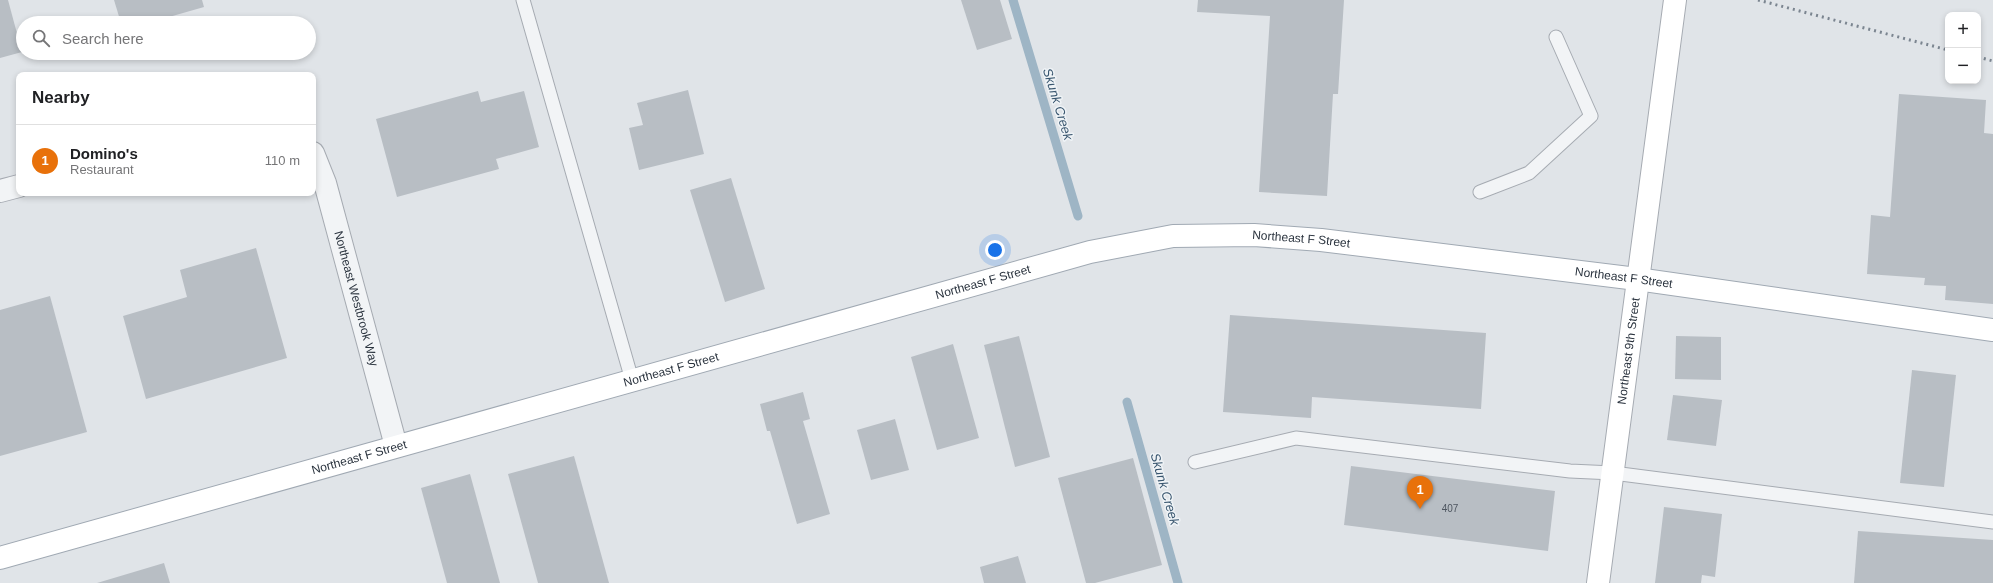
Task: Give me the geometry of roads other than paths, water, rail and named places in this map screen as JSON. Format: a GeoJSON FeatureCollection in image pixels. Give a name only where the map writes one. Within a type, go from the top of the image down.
{"type":"FeatureCollection","features":[{"type":"Feature","properties":{"kind":"main road","name":"Northeast 9th Street"},"geometry":{"type":"LineString","coordinates":[[1598,583],[1675,0]]}},
{"type":"Feature","properties":{"kind":"main road","name":"Northeast F Street"},"geometry":{"type":"LineString","coordinates":[[0,558],[1090,252],[1172,236],[1254,235],[1322,240],[1637,279],[1993,330]]}},
{"type":"Feature","properties":{"kind":"street","name":"Northeast Westbrook Way"},"geometry":{"type":"LineString","coordinates":[[316,160],[325,183],[396,446]]}},
{"type":"Feature","properties":{"kind":"street"},"geometry":{"type":"LineString","coordinates":[[0,191],[16,187]]}},
{"type":"Feature","properties":{"kind":"lane"},"geometry":{"type":"LineString","coordinates":[[523,0],[632,380]]}},
{"type":"Feature","properties":{"kind":"lane"},"geometry":{"type":"LineString","coordinates":[[1480,192],[1529,173],[1591,116],[1556,37]]}},
{"type":"Feature","properties":{"kind":"lane"},"geometry":{"type":"LineString","coordinates":[[1195,462],[1296,438],[1570,471],[1613,473],[1993,522]]}},
{"type":"Feature","properties":{"kind":"waterway","name":"Skunk Creek"},"geometry":{"type":"LineString","coordinates":[[1013,0],[1078,216]]}},
{"type":"Feature","properties":{"kind":"waterway","name":"Skunk Creek"},"geometry":{"type":"LineString","coordinates":[[1127,402],[1178,583]]}},
{"type":"Feature","properties":{"kind":"railway"},"geometry":{"type":"LineString","coordinates":[[1758,0],[1945,49]]}},
{"type":"Feature","properties":{"kind":"railway"},"geometry":{"type":"LineString","coordinates":[[1981,58],[1993,61]]}},
{"type":"Feature","properties":{"kind":"place","name":"Domino's"},"geometry":{"type":"Point","coordinates":[1420,509]}}]}
